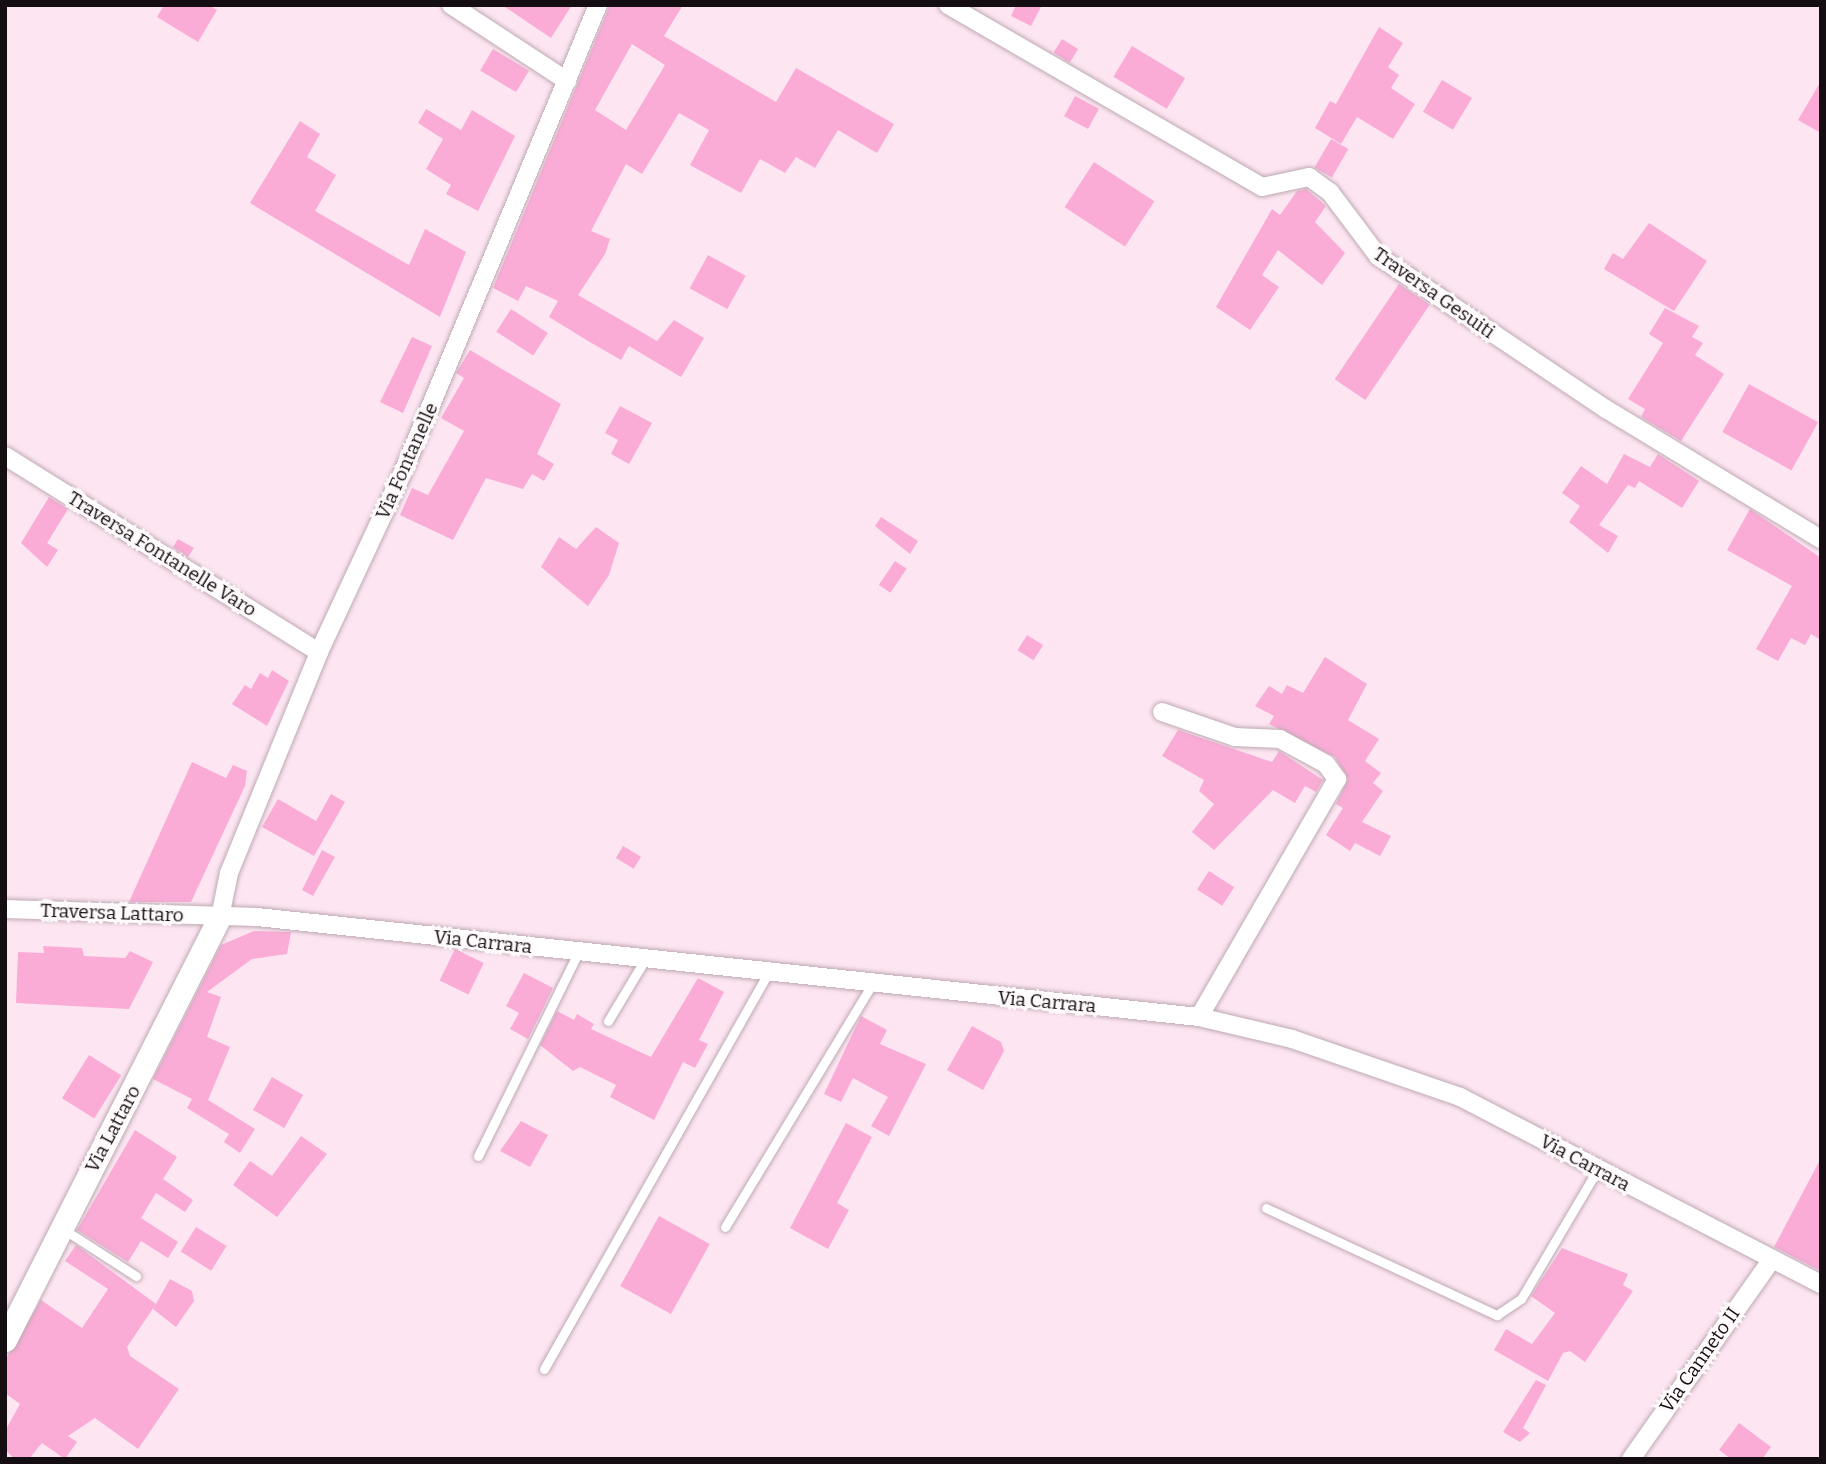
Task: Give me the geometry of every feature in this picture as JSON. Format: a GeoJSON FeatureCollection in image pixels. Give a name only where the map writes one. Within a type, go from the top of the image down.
{"type":"FeatureCollection","features":[{"type":"Feature","properties":{"kind":"street"},"geometry":{"type":"LineString","coordinates":[[451,5],[567,81]]}},
{"type":"Feature","properties":{"kind":"street","name":"Via Fontanelle"},"geometry":{"type":"LineString","coordinates":[[220,917],[229,873],[320,652],[403,472],[598,5]]}},
{"type":"Feature","properties":{"kind":"street","name":"Traversa Gesuiti"},"geometry":{"type":"LineString","coordinates":[[948,5],[1253,183],[1272,186],[1309,177],[1330,192],[1378,256],[1606,409],[1821,539]]}},
{"type":"Feature","properties":{"kind":"street","name":"Traversa Fontanelle Varo"},"geometry":{"type":"LineString","coordinates":[[5,456],[320,652]]}},
{"type":"Feature","properties":{"kind":"street"},"geometry":{"type":"LineString","coordinates":[[1162,712],[1235,737],[1280,739],[1326,764],[1337,779],[1199,1017]]}},
{"type":"Feature","properties":{"kind":"street","name":"Traversa Lattaro"},"geometry":{"type":"LineString","coordinates":[[5,909],[220,917]]}},
{"type":"Feature","properties":{"kind":"street","name":"Via Carrara"},"geometry":{"type":"LineString","coordinates":[[220,917],[871,986],[1199,1017],[1420,1080],[1598,1169],[1770,1262],[1821,1284]]}},
{"type":"Feature","properties":{"kind":"street","name":"Via Lattaro"},"geometry":{"type":"LineString","coordinates":[[5,1340],[220,917]]}},
{"type":"Feature","properties":{"kind":"street","name":"Via Canneto II"},"geometry":{"type":"LineString","coordinates":[[1631,1459],[1770,1262]]}},
{"type":"Feature","properties":{"kind":"lane"},"geometry":{"type":"LineString","coordinates":[[478,1156],[578,953]]}},
{"type":"Feature","properties":{"kind":"lane"},"geometry":{"type":"LineString","coordinates":[[608,1021],[644,961]]}},
{"type":"Feature","properties":{"kind":"lane"},"geometry":{"type":"LineString","coordinates":[[544,1368],[767,975]]}},
{"type":"Feature","properties":{"kind":"lane"},"geometry":{"type":"LineString","coordinates":[[724,1227],[871,986]]}},
{"type":"Feature","properties":{"kind":"lane"},"geometry":{"type":"LineString","coordinates":[[1266,1208],[1497,1315],[1521,1300],[1598,1169]]}},
{"type":"Feature","properties":{"kind":"lane"},"geometry":{"type":"LineString","coordinates":[[61,1228],[136,1276]]}},
{"type":"Feature","properties":{"kind":"building"},"geometry":{"type":"Polygon","coordinates":[[[164,5],[209,5],[217,10],[198,42],[157,17],[164,5]]]}},
{"type":"Feature","properties":{"kind":"building"},"geometry":{"type":"Polygon","coordinates":[[[502,5],[572,5],[551,38],[502,5]]]}},
{"type":"Feature","properties":{"kind":"building"},"geometry":{"type":"Polygon","coordinates":[[[610,5],[683,5],[664,36],[776,102],[796,68],[894,124],[877,153],[838,130],[815,168],[796,157],[785,173],[760,159],[741,193],[690,165],[709,130],[679,113],[642,174],[626,164],[591,231],[610,239],[605,254],[578,295],[657,341],[674,320],[704,338],[681,377],[629,346],[621,360],[549,317],[558,301],[526,286],[518,301],[493,288],[610,5]],[[632,44],[595,110],[626,130],[665,65],[632,44]]]}},
{"type":"Feature","properties":{"kind":"building"},"geometry":{"type":"Polygon","coordinates":[[[1016,5],[1042,5],[1031,26],[1011,16],[1016,5]]]}},
{"type":"Feature","properties":{"kind":"building"},"geometry":{"type":"Polygon","coordinates":[[[1379,27],[1403,43],[1388,67],[1399,75],[1391,88],[1415,104],[1393,139],[1357,117],[1341,144],[1315,128],[1330,101],[1336,104],[1379,27]]]}},
{"type":"Feature","properties":{"kind":"building"},"geometry":{"type":"Polygon","coordinates":[[[1062,39],[1078,49],[1070,63],[1054,53],[1062,39]]]}},
{"type":"Feature","properties":{"kind":"building"},"geometry":{"type":"Polygon","coordinates":[[[1132,46],[1185,78],[1167,109],[1113,77],[1132,46]]]}},
{"type":"Feature","properties":{"kind":"building"},"geometry":{"type":"Polygon","coordinates":[[[493,49],[529,71],[516,92],[480,70],[493,49]]]}},
{"type":"Feature","properties":{"kind":"building"},"geometry":{"type":"Polygon","coordinates":[[[1442,80],[1472,98],[1453,130],[1423,112],[1442,80]]]}},
{"type":"Feature","properties":{"kind":"building"},"geometry":{"type":"Polygon","coordinates":[[[1821,81],[1821,133],[1798,120],[1821,81]]]}},
{"type":"Feature","properties":{"kind":"building"},"geometry":{"type":"Polygon","coordinates":[[[1075,96],[1099,109],[1088,129],[1064,116],[1075,96]]]}},
{"type":"Feature","properties":{"kind":"building"},"geometry":{"type":"Polygon","coordinates":[[[426,109],[461,130],[472,110],[515,136],[478,211],[446,194],[451,185],[426,169],[443,139],[418,123],[426,109]]]}},
{"type":"Feature","properties":{"kind":"building"},"geometry":{"type":"Polygon","coordinates":[[[300,121],[320,134],[307,157],[336,175],[315,211],[409,265],[425,229],[466,252],[440,317],[250,203],[300,121]]]}},
{"type":"Feature","properties":{"kind":"building"},"geometry":{"type":"Polygon","coordinates":[[[1331,139],[1348,149],[1332,178],[1314,168],[1331,139]]]}},
{"type":"Feature","properties":{"kind":"building"},"geometry":{"type":"Polygon","coordinates":[[[1094,162],[1154,201],[1125,247],[1065,207],[1094,162]]]}},
{"type":"Feature","properties":{"kind":"building"},"geometry":{"type":"Polygon","coordinates":[[[1306,189],[1326,206],[1315,222],[1345,253],[1322,285],[1278,250],[1262,275],[1279,287],[1250,330],[1216,307],[1272,209],[1280,215],[1297,191],[1306,189]]]}},
{"type":"Feature","properties":{"kind":"building"},"geometry":{"type":"Polygon","coordinates":[[[1649,223],[1707,261],[1674,311],[1604,269],[1613,253],[1623,259],[1649,223]]]}},
{"type":"Feature","properties":{"kind":"building"},"geometry":{"type":"Polygon","coordinates":[[[708,255],[746,276],[727,309],[690,288],[708,255]]]}},
{"type":"Feature","properties":{"kind":"building"},"geometry":{"type":"Polygon","coordinates":[[[1399,284],[1430,305],[1365,400],[1335,379],[1399,284]]]}},
{"type":"Feature","properties":{"kind":"building"},"geometry":{"type":"Polygon","coordinates":[[[1665,308],[1699,326],[1692,337],[1703,343],[1695,355],[1724,374],[1681,441],[1641,417],[1645,409],[1628,399],[1663,343],[1649,334],[1665,308]]]}},
{"type":"Feature","properties":{"kind":"building"},"geometry":{"type":"Polygon","coordinates":[[[511,309],[548,333],[533,356],[496,332],[511,309]]]}},
{"type":"Feature","properties":{"kind":"building"},"geometry":{"type":"Polygon","coordinates":[[[412,337],[432,346],[403,413],[380,402],[412,337]]]}},
{"type":"Feature","properties":{"kind":"building"},"geometry":{"type":"Polygon","coordinates":[[[470,350],[561,404],[537,454],[554,464],[544,481],[532,474],[523,489],[486,478],[453,540],[400,515],[412,488],[428,495],[464,431],[441,418],[464,378],[456,373],[470,350]]]}},
{"type":"Feature","properties":{"kind":"building"},"geometry":{"type":"Polygon","coordinates":[[[1749,384],[1818,422],[1791,470],[1722,432],[1749,384]]]}},
{"type":"Feature","properties":{"kind":"building"},"geometry":{"type":"Polygon","coordinates":[[[620,406],[652,423],[629,464],[611,454],[618,440],[605,433],[620,406]]]}},
{"type":"Feature","properties":{"kind":"building"},"geometry":{"type":"Polygon","coordinates":[[[1624,454],[1650,467],[1658,454],[1699,481],[1682,508],[1639,481],[1635,488],[1628,485],[1599,525],[1618,536],[1608,553],[1569,522],[1580,506],[1562,493],[1581,466],[1607,484],[1624,454]]]}},
{"type":"Feature","properties":{"kind":"building"},"geometry":{"type":"Polygon","coordinates":[[[49,497],[68,509],[47,543],[58,550],[47,567],[21,543],[49,497]]]}},
{"type":"Feature","properties":{"kind":"building"},"geometry":{"type":"Polygon","coordinates":[[[1750,509],[1821,558],[1821,640],[1811,634],[1805,645],[1791,638],[1778,661],[1756,649],[1792,586],[1727,550],[1750,509]]]}},
{"type":"Feature","properties":{"kind":"building"},"geometry":{"type":"Polygon","coordinates":[[[881,517],[918,541],[910,554],[875,526],[881,517]]]}},
{"type":"Feature","properties":{"kind":"building"},"geometry":{"type":"Polygon","coordinates":[[[596,527],[619,543],[609,575],[588,606],[541,567],[559,537],[576,549],[596,527]]]}},
{"type":"Feature","properties":{"kind":"building"},"geometry":{"type":"Polygon","coordinates":[[[178,539],[194,548],[188,557],[173,547],[178,539]]]}},
{"type":"Feature","properties":{"kind":"building"},"geometry":{"type":"Polygon","coordinates":[[[895,561],[907,569],[890,593],[879,585],[895,561]]]}},
{"type":"Feature","properties":{"kind":"building"},"geometry":{"type":"Polygon","coordinates":[[[1027,635],[1043,645],[1034,660],[1017,650],[1027,635]]]}},
{"type":"Feature","properties":{"kind":"building"},"geometry":{"type":"Polygon","coordinates":[[[1325,657],[1367,684],[1348,720],[1379,739],[1365,761],[1381,773],[1373,783],[1383,791],[1362,822],[1391,836],[1380,856],[1355,843],[1350,851],[1326,835],[1343,808],[1336,804],[1348,779],[1335,757],[1269,724],[1274,716],[1255,706],[1269,686],[1282,694],[1287,685],[1303,693],[1325,657]]]}},
{"type":"Feature","properties":{"kind":"building"},"geometry":{"type":"Polygon","coordinates":[[[272,670],[289,681],[267,726],[232,704],[245,685],[251,689],[260,673],[268,678],[272,670]]]}},
{"type":"Feature","properties":{"kind":"building"},"geometry":{"type":"Polygon","coordinates":[[[1178,730],[1272,762],[1279,751],[1323,780],[1316,792],[1305,786],[1295,803],[1273,790],[1214,850],[1192,832],[1214,804],[1199,791],[1204,780],[1162,756],[1178,730]]]}},
{"type":"Feature","properties":{"kind":"building"},"geometry":{"type":"Polygon","coordinates":[[[192,762],[226,778],[233,765],[247,771],[245,786],[191,902],[129,902],[192,762]]]}},
{"type":"Feature","properties":{"kind":"building"},"geometry":{"type":"Polygon","coordinates":[[[331,794],[345,802],[314,856],[262,827],[278,799],[316,821],[331,794]]]}},
{"type":"Feature","properties":{"kind":"building"},"geometry":{"type":"Polygon","coordinates":[[[623,846],[641,857],[634,869],[616,858],[623,846]]]}},
{"type":"Feature","properties":{"kind":"building"},"geometry":{"type":"Polygon","coordinates":[[[322,850],[335,857],[313,896],[302,890],[322,850]]]}},
{"type":"Feature","properties":{"kind":"building"},"geometry":{"type":"Polygon","coordinates":[[[1209,871],[1234,887],[1222,906],[1197,889],[1209,871]]]}},
{"type":"Feature","properties":{"kind":"building"},"geometry":{"type":"Polygon","coordinates":[[[254,931],[291,932],[287,954],[252,959],[207,992],[221,997],[207,1037],[230,1047],[208,1100],[255,1129],[240,1153],[224,1142],[229,1134],[187,1108],[192,1099],[153,1079],[221,945],[254,931]]]}},
{"type":"Feature","properties":{"kind":"building"},"geometry":{"type":"Polygon","coordinates":[[[43,946],[82,948],[84,956],[125,958],[130,951],[153,962],[129,1009],[16,1003],[18,952],[44,953],[43,946]]]}},
{"type":"Feature","properties":{"kind":"building"},"geometry":{"type":"Polygon","coordinates":[[[455,949],[484,963],[468,994],[440,980],[455,949]]]}},
{"type":"Feature","properties":{"kind":"building"},"geometry":{"type":"Polygon","coordinates":[[[524,973],[553,988],[528,1039],[510,1029],[519,1013],[506,1006],[524,973]]]}},
{"type":"Feature","properties":{"kind":"building"},"geometry":{"type":"Polygon","coordinates":[[[698,978],[724,992],[699,1040],[708,1044],[695,1068],[683,1062],[654,1120],[610,1097],[616,1085],[580,1067],[573,1071],[540,1045],[557,1011],[574,1020],[577,1014],[594,1024],[591,1029],[651,1057],[698,978]]]}},
{"type":"Feature","properties":{"kind":"building"},"geometry":{"type":"Polygon","coordinates":[[[861,1016],[887,1030],[880,1044],[926,1064],[889,1136],[871,1126],[888,1097],[853,1078],[841,1102],[824,1094],[861,1016]]]}},
{"type":"Feature","properties":{"kind":"building"},"geometry":{"type":"Polygon","coordinates":[[[972,1026],[1001,1042],[1004,1051],[983,1090],[947,1070],[972,1026]]]}},
{"type":"Feature","properties":{"kind":"building"},"geometry":{"type":"Polygon","coordinates":[[[89,1055],[121,1075],[94,1118],[62,1098],[89,1055]]]}},
{"type":"Feature","properties":{"kind":"building"},"geometry":{"type":"Polygon","coordinates":[[[272,1077],[303,1095],[284,1128],[253,1110],[272,1077]]]}},
{"type":"Feature","properties":{"kind":"building"},"geometry":{"type":"Polygon","coordinates":[[[521,1121],[548,1135],[530,1167],[500,1151],[521,1121]]]}},
{"type":"Feature","properties":{"kind":"building"},"geometry":{"type":"Polygon","coordinates":[[[846,1123],[872,1137],[837,1203],[849,1210],[828,1249],[790,1228],[846,1123]]]}},
{"type":"Feature","properties":{"kind":"building"},"geometry":{"type":"Polygon","coordinates":[[[135,1130],[177,1157],[163,1179],[193,1200],[185,1212],[156,1193],[141,1218],[178,1242],[168,1258],[141,1241],[128,1262],[77,1230],[135,1130]]]}},
{"type":"Feature","properties":{"kind":"building"},"geometry":{"type":"Polygon","coordinates":[[[301,1136],[327,1154],[277,1217],[233,1185],[250,1161],[272,1176],[301,1136]]]}},
{"type":"Feature","properties":{"kind":"building"},"geometry":{"type":"Polygon","coordinates":[[[1821,1158],[1821,1271],[1774,1247],[1821,1158]]]}},
{"type":"Feature","properties":{"kind":"building"},"geometry":{"type":"Polygon","coordinates":[[[659,1216],[710,1244],[671,1314],[620,1286],[659,1216]]]}},
{"type":"Feature","properties":{"kind":"building"},"geometry":{"type":"Polygon","coordinates":[[[196,1227],[227,1246],[211,1271],[181,1252],[196,1227]]]}},
{"type":"Feature","properties":{"kind":"building"},"geometry":{"type":"Polygon","coordinates":[[[76,1245],[156,1304],[127,1347],[130,1356],[179,1389],[138,1449],[95,1418],[68,1436],[77,1442],[65,1459],[42,1443],[29,1459],[15,1459],[5,1450],[5,1431],[20,1404],[5,1393],[5,1360],[41,1300],[82,1328],[108,1289],[65,1261],[76,1245]]]}},
{"type":"Feature","properties":{"kind":"building"},"geometry":{"type":"Polygon","coordinates":[[[1562,1248],[1628,1274],[1623,1285],[1633,1291],[1585,1362],[1570,1351],[1563,1353],[1548,1381],[1494,1350],[1506,1329],[1532,1344],[1555,1313],[1531,1296],[1562,1248]]]}},
{"type":"Feature","properties":{"kind":"building"},"geometry":{"type":"Polygon","coordinates":[[[170,1279],[192,1291],[194,1301],[176,1327],[153,1309],[170,1279]]]}},
{"type":"Feature","properties":{"kind":"building"},"geometry":{"type":"Polygon","coordinates":[[[1536,1380],[1546,1385],[1523,1428],[1530,1433],[1520,1442],[1503,1432],[1536,1380]]]}},
{"type":"Feature","properties":{"kind":"building"},"geometry":{"type":"Polygon","coordinates":[[[1739,1423],[1771,1447],[1762,1459],[1731,1459],[1719,1450],[1739,1423]]]}}]}
